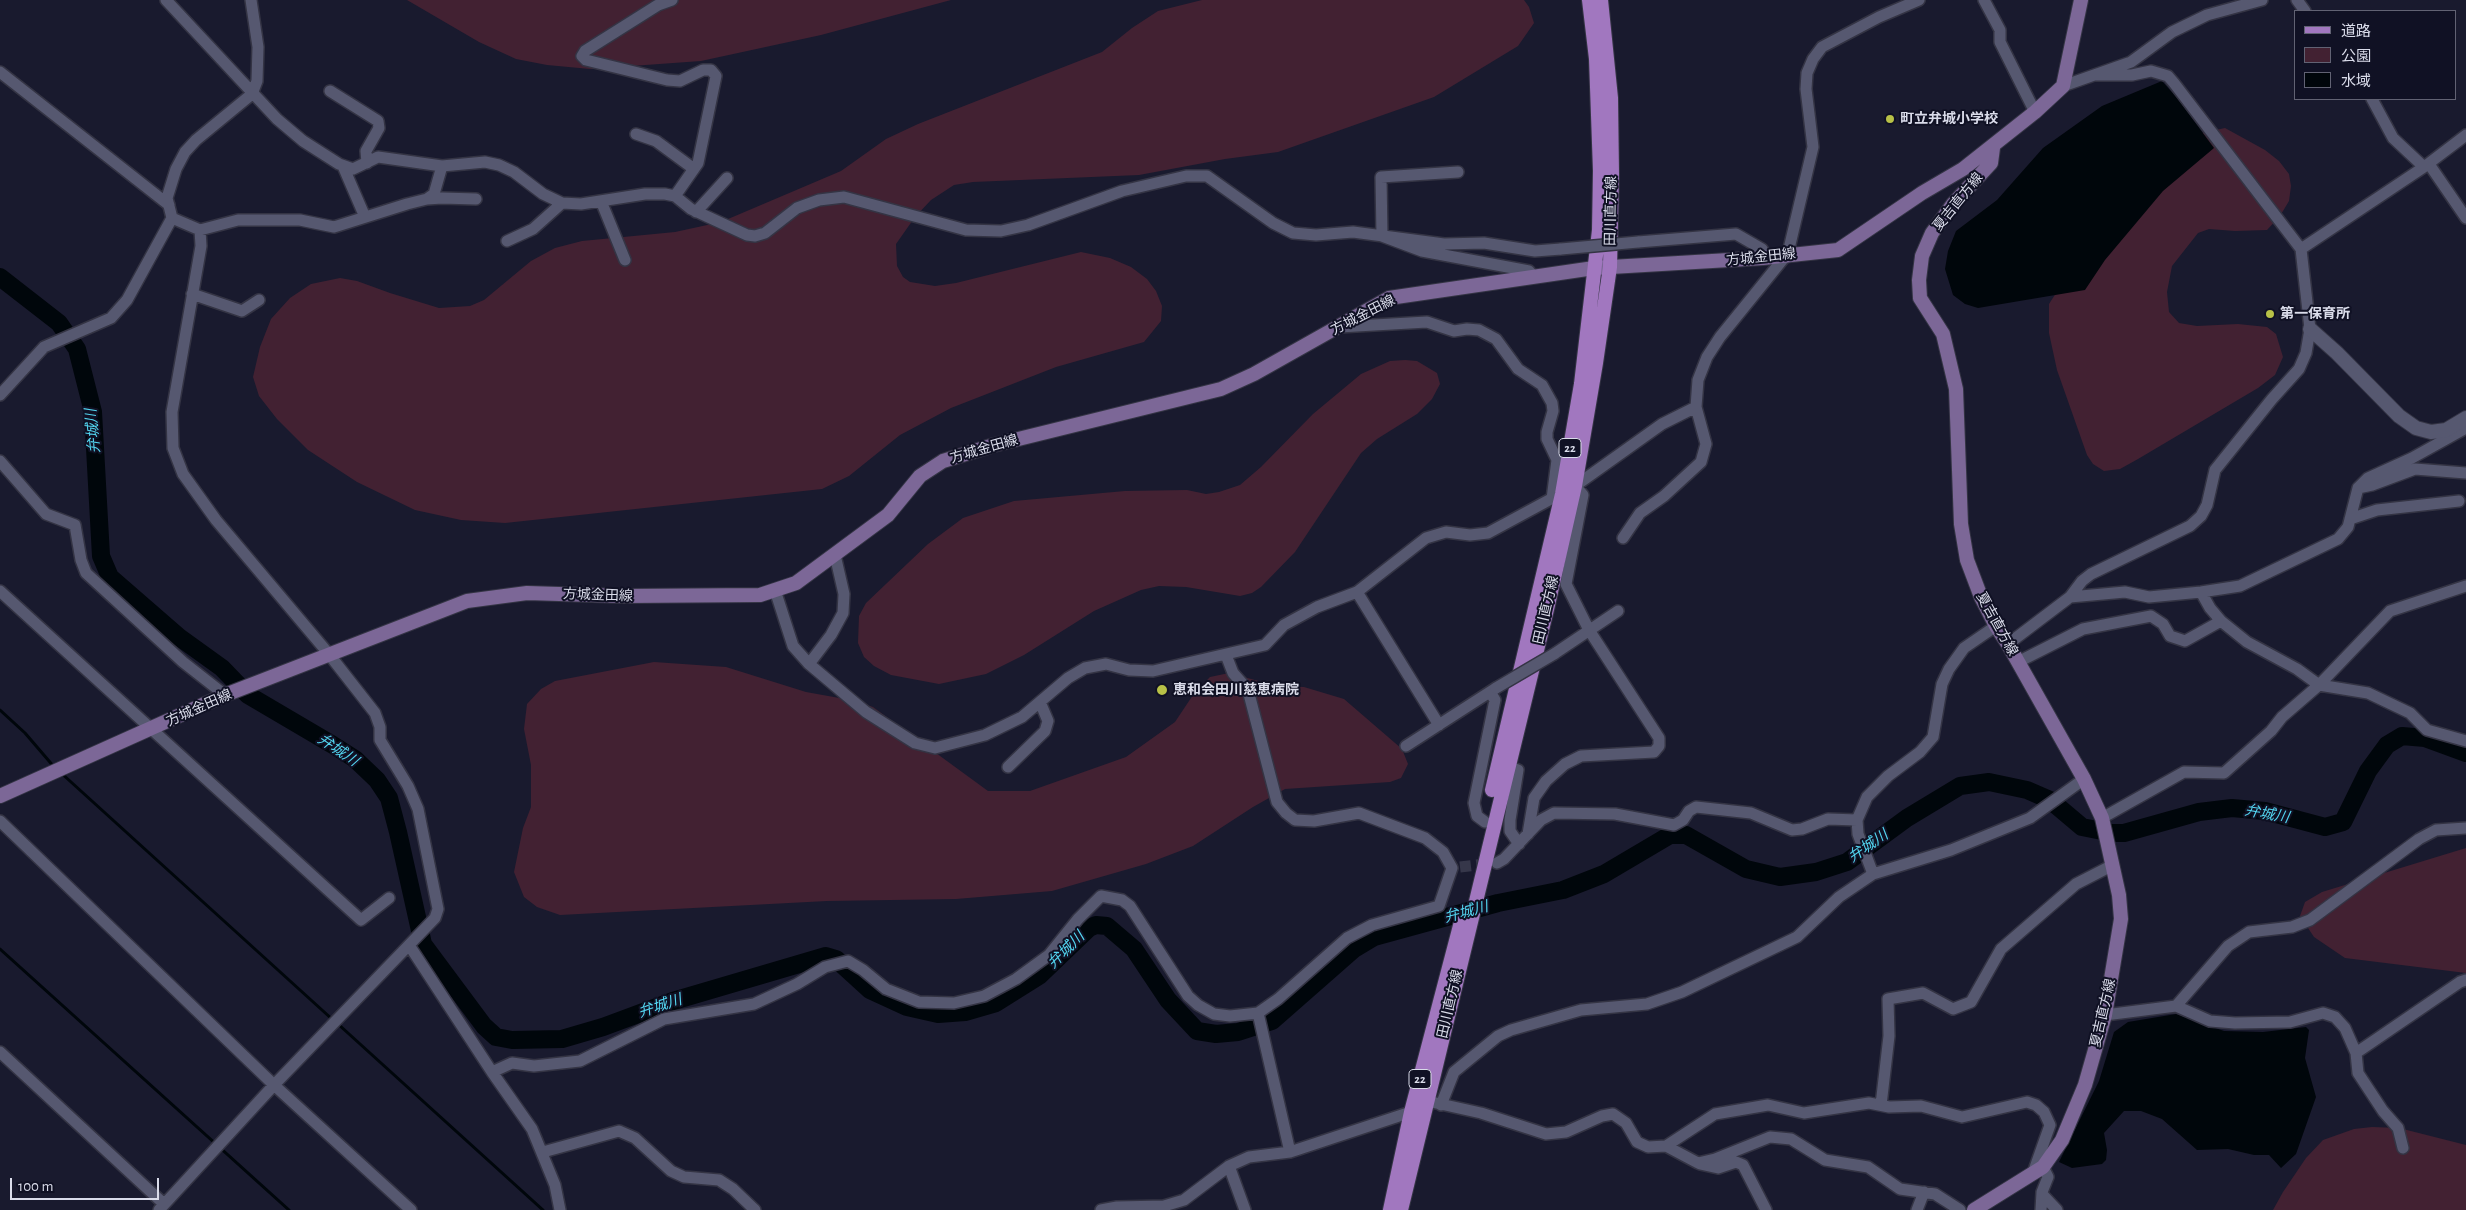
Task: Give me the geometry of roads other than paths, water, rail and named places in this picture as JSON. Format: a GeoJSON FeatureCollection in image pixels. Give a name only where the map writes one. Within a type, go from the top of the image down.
{"type":"FeatureCollection","features":[{"type":"Feature","properties":{"kind":"main road","name":"田川直方線"},"geometry":{"type":"LineString","coordinates":[[1474,889],[1485,822],[1581,384],[1598,230],[1600,171],[1596,59],[1588,0]]}},
{"type":"Feature","properties":{"kind":"main road","name":"田川直方線"},"geometry":{"type":"LineString","coordinates":[[1390,1210],[1411,1112],[1508,766],[1575,486],[1610,268],[1611,98],[1600,0]]}},
{"type":"Feature","properties":{"kind":"main road"},"geometry":{"type":"LineString","coordinates":[[2062,86],[2081,0]]}},
{"type":"Feature","properties":{"kind":"main road","name":"夏吉直方線"},"geometry":{"type":"LineString","coordinates":[[1974,1210],[2038,1170],[2062,1140],[2085,1085],[2104,1015],[2121,919],[2102,818],[2084,779],[1996,626],[1981,597],[1968,560],[1961,524],[1956,389],[1943,334],[1920,298],[1918,280],[1922,256],[1932,233],[1953,204],[1991,163],[1993,148],[2062,86]]}},
{"type":"Feature","properties":{"kind":"main road","name":"方城金田線"},"geometry":{"type":"LineString","coordinates":[[0,796],[152,730],[225,695],[293,670],[328,653],[467,601],[527,593],[624,596],[760,595],[796,583],[888,515],[920,476],[943,461],[1004,443],[1221,389],[1254,374],[1389,298],[1594,268],[1766,257],[1838,250],[1922,193],[1964,169],[1993,148]]}},
{"type":"Feature","properties":{"kind":"main road","name":"田川直方線"},"geometry":{"type":"LineString","coordinates":[[1401,1210],[1434,1103],[1457,952]]}},
{"type":"Feature","properties":{"kind":"street"},"geometry":{"type":"LineString","coordinates":[[166,0],[252,94],[303,141],[343,166],[353,169],[378,158],[442,166],[485,162],[499,165],[514,172],[543,194],[562,203],[581,204],[645,194],[665,194],[675,196],[696,212],[747,235],[755,236],[765,233],[797,208],[819,200],[844,198],[966,230],[1001,231],[1028,225],[1122,191],[1186,176],[1207,176],[1273,223],[1293,233],[1316,235],[1353,232],[1444,244],[1484,243],[1535,251],[1736,234],[1762,249],[1766,257]]}},
{"type":"Feature","properties":{"kind":"street"},"geometry":{"type":"LineString","coordinates":[[0,395],[44,346],[111,318],[127,300],[172,218],[167,198],[176,169],[185,152],[196,140],[252,94],[257,81],[258,47],[251,0]]}},
{"type":"Feature","properties":{"kind":"street"},"geometry":{"type":"LineString","coordinates":[[672,0],[658,5],[585,51],[582,56],[586,60],[667,80],[680,81],[703,70],[711,70],[716,76],[698,163],[675,196]]}},
{"type":"Feature","properties":{"kind":"street"},"geometry":{"type":"LineString","coordinates":[[1623,538],[1640,513],[1664,496],[1701,462],[1706,444],[1696,407],[1698,380],[1707,357],[1720,337],[1788,254],[1813,147],[1806,89],[1807,73],[1813,59],[1822,48],[1879,17],[1919,0]]}},
{"type":"Feature","properties":{"kind":"street"},"geometry":{"type":"LineString","coordinates":[[1984,0],[2000,30],[2000,42],[2035,112]]}},
{"type":"Feature","properties":{"kind":"street"},"geometry":{"type":"LineString","coordinates":[[2062,86],[2131,62],[2172,32],[2207,15],[2262,0]]}},
{"type":"Feature","properties":{"kind":"street"},"geometry":{"type":"LineString","coordinates":[[2297,0],[2305,10]]}},
{"type":"Feature","properties":{"kind":"street"},"geometry":{"type":"LineString","coordinates":[[2008,644],[2070,597],[2082,581],[2091,574],[2190,526],[2201,516],[2207,505],[2216,470],[2272,398],[2299,369],[2306,353],[2310,329],[2302,249],[2168,76],[2151,71],[2132,75],[2094,75]]}},
{"type":"Feature","properties":{"kind":"street"},"geometry":{"type":"LineString","coordinates":[[0,72],[168,204]]}},
{"type":"Feature","properties":{"kind":"street"},"geometry":{"type":"LineString","coordinates":[[330,91],[378,121],[379,128],[366,151],[366,163]]}},
{"type":"Feature","properties":{"kind":"street"},"geometry":{"type":"LineString","coordinates":[[2373,100],[2393,138],[2427,165],[2466,218]]}},
{"type":"Feature","properties":{"kind":"street"},"geometry":{"type":"LineString","coordinates":[[636,134],[656,141],[694,169]]}},
{"type":"Feature","properties":{"kind":"street"},"geometry":{"type":"LineString","coordinates":[[2302,249],[2427,165],[2466,135]]}},
{"type":"Feature","properties":{"kind":"street"},"geometry":{"type":"LineString","coordinates":[[343,166],[365,217]]}},
{"type":"Feature","properties":{"kind":"street"},"geometry":{"type":"LineString","coordinates":[[427,200],[434,194],[442,166]]}},
{"type":"Feature","properties":{"kind":"street"},"geometry":{"type":"LineString","coordinates":[[1382,236],[1381,177],[1458,172]]}},
{"type":"Feature","properties":{"kind":"street"},"geometry":{"type":"LineString","coordinates":[[696,212],[727,178]]}},
{"type":"Feature","properties":{"kind":"street"},"geometry":{"type":"LineString","coordinates":[[172,218],[200,230],[238,220],[300,220],[334,227],[407,204],[427,200],[442,198],[476,200]]}},
{"type":"Feature","properties":{"kind":"street"},"geometry":{"type":"LineString","coordinates":[[601,201],[625,260]]}},
{"type":"Feature","properties":{"kind":"street"},"geometry":{"type":"LineString","coordinates":[[507,240],[533,229],[562,203]]}},
{"type":"Feature","properties":{"kind":"street"},"geometry":{"type":"LineString","coordinates":[[0,1052],[162,1207],[274,1085],[435,918],[438,909],[418,809],[408,786],[380,740],[380,727],[375,713],[328,653],[216,520],[183,474],[172,448],[172,412],[201,246],[200,230]]}},
{"type":"Feature","properties":{"kind":"street"},"geometry":{"type":"LineString","coordinates":[[1382,236],[1422,251],[1529,271],[1534,277]]}},
{"type":"Feature","properties":{"kind":"street"},"geometry":{"type":"LineString","coordinates":[[192,294],[242,311],[259,300]]}},
{"type":"Feature","properties":{"kind":"street"},"geometry":{"type":"LineString","coordinates":[[1339,327],[1427,322],[1454,331],[1467,328],[1479,330],[1496,338],[1518,369],[1542,385],[1552,403],[1553,411],[1547,439],[1557,460],[1557,496]]}},
{"type":"Feature","properties":{"kind":"street"},"geometry":{"type":"LineString","coordinates":[[2310,329],[2337,352],[2399,416],[2416,428],[2431,432],[2446,430],[2466,418]]}},
{"type":"Feature","properties":{"kind":"street"},"geometry":{"type":"LineString","coordinates":[[775,590],[793,646],[809,664],[866,712],[915,743],[935,748],[985,735],[1022,717],[1068,678],[1085,668],[1106,664],[1129,670],[1153,670],[1226,655],[1265,644],[1284,625],[1317,607],[1357,592],[1426,538],[1446,532],[1470,535],[1488,533],[1575,486],[1662,424],[1696,407]]}},
{"type":"Feature","properties":{"kind":"street"},"geometry":{"type":"LineString","coordinates":[[2070,597],[2125,592],[2149,597],[2240,586],[2338,539],[2348,528],[2358,488],[2368,478],[2412,458],[2466,428]]}},
{"type":"Feature","properties":{"kind":"street"},"geometry":{"type":"LineString","coordinates":[[0,461],[46,514],[76,525],[81,560],[86,573],[183,662],[225,695]]}},
{"type":"Feature","properties":{"kind":"street"},"geometry":{"type":"LineString","coordinates":[[2358,488],[2372,485],[2415,468],[2466,473]]}},
{"type":"Feature","properties":{"kind":"street"},"geometry":{"type":"LineString","coordinates":[[1528,834],[1534,798],[1546,781],[1565,764],[1581,756],[1654,752],[1659,746],[1659,738],[1589,630],[1566,584],[1583,495],[1575,486]]}},
{"type":"Feature","properties":{"kind":"street"},"geometry":{"type":"LineString","coordinates":[[2350,519],[2377,510],[2459,501]]}},
{"type":"Feature","properties":{"kind":"street"},"geometry":{"type":"LineString","coordinates":[[809,664],[831,635],[844,613],[844,594],[835,555]]}},
{"type":"Feature","properties":{"kind":"street"},"geometry":{"type":"LineString","coordinates":[[2102,818],[2184,772],[2224,772],[2271,731],[2282,717],[2319,685],[2390,611],[2466,586]]}},
{"type":"Feature","properties":{"kind":"street"},"geometry":{"type":"LineString","coordinates":[[0,591],[361,920],[389,898]]}},
{"type":"Feature","properties":{"kind":"street"},"geometry":{"type":"LineString","coordinates":[[1357,592],[1439,724]]}},
{"type":"Feature","properties":{"kind":"street"},"geometry":{"type":"LineString","coordinates":[[2201,592],[2221,621],[2247,642],[2297,669],[2319,685],[2368,693],[2410,713],[2427,730],[2466,741]]}},
{"type":"Feature","properties":{"kind":"street"},"geometry":{"type":"LineString","coordinates":[[1406,746],[1493,690],[1554,654],[1618,611]]}},
{"type":"Feature","properties":{"kind":"street"},"geometry":{"type":"LineString","coordinates":[[2018,662],[2083,629],[2151,616],[2163,624],[2170,636],[2184,641],[2221,621]]}},
{"type":"Feature","properties":{"kind":"street"},"geometry":{"type":"LineString","coordinates":[[1873,874],[1858,834],[1857,820],[1867,797],[1888,776],[1920,752],[1932,737],[1942,684],[1949,670],[1964,648],[1996,626]]}},
{"type":"Feature","properties":{"kind":"street"},"geometry":{"type":"LineString","coordinates":[[492,1072],[512,1063],[534,1066],[580,1061],[664,1019],[754,1004],[798,984],[825,967],[848,961],[863,970],[886,989],[919,1002],[954,1003],[984,996],[1016,979],[1049,954],[1078,919],[1101,896],[1122,900],[1130,906],[1188,996],[1198,1005],[1214,1014],[1230,1016],[1258,1015],[1347,938],[1372,925],[1439,906],[1456,868],[1443,852],[1425,838],[1359,813],[1314,821],[1295,820],[1286,813],[1277,802],[1248,690],[1233,673],[1226,655]]}},
{"type":"Feature","properties":{"kind":"street"},"geometry":{"type":"LineString","coordinates":[[1485,822],[1477,816],[1474,803],[1495,700],[1493,690]]}},
{"type":"Feature","properties":{"kind":"street"},"geometry":{"type":"LineString","coordinates":[[1008,766],[1045,731],[1048,721],[1040,702]]}},
{"type":"Feature","properties":{"kind":"street"},"geometry":{"type":"LineString","coordinates":[[1508,766],[1518,770],[1510,831],[1519,844]]}},
{"type":"Feature","properties":{"kind":"street"},"geometry":{"type":"LineString","coordinates":[[1434,1103],[1454,1072],[1498,1036],[1510,1030],[1581,1010],[1647,1004],[1682,992],[1797,937],[1839,897],[1873,874],[1951,850],[2030,818],[2084,779]]}},
{"type":"Feature","properties":{"kind":"street"},"geometry":{"type":"LineString","coordinates":[[1498,863],[1541,820],[1554,813],[1615,814],[1674,825],[1696,807],[1751,813],[1792,830],[1802,829],[1828,819],[1857,820]]}},
{"type":"Feature","properties":{"kind":"street"},"geometry":{"type":"LineString","coordinates":[[0,821],[274,1085],[410,1210]]}},
{"type":"Feature","properties":{"kind":"street"},"geometry":{"type":"LineString","coordinates":[[2176,1006],[2228,946],[2249,932],[2292,926],[2310,920],[2419,839],[2436,830],[2466,828]]}},
{"type":"Feature","properties":{"kind":"street"},"geometry":{"type":"LineString","coordinates":[[1881,1105],[1889,1036],[1888,999],[1923,993],[1953,1008],[1971,1002],[2002,949],[2076,884],[2111,858]]}},
{"type":"Feature","properties":{"kind":"street"},"geometry":{"type":"LineString","coordinates":[[409,945],[492,1072],[532,1129],[555,1185],[560,1210]]}},
{"type":"Feature","properties":{"kind":"street"},"geometry":{"type":"LineString","coordinates":[[2356,1053],[2460,982],[2466,980]]}},
{"type":"Feature","properties":{"kind":"street"},"geometry":{"type":"LineString","coordinates":[[2104,1015],[2176,1006],[2210,1021],[2235,1023],[2290,1022],[2323,1013],[2335,1017],[2344,1028],[2356,1053],[2358,1073],[2383,1111],[2398,1128],[2403,1148]]}},
{"type":"Feature","properties":{"kind":"street"},"geometry":{"type":"LineString","coordinates":[[1258,1015],[1290,1152]]}},
{"type":"Feature","properties":{"kind":"street"},"geometry":{"type":"LineString","coordinates":[[1100,1210],[1117,1206],[1164,1206],[1184,1200],[1229,1166],[1249,1156],[1290,1152],[1434,1103],[1481,1112],[1546,1134],[1566,1132],[1602,1116],[1613,1114],[1626,1123],[1637,1142],[1648,1147],[1666,1146],[1715,1114],[1768,1105],[1804,1113],[1868,1103],[1921,1106],[1962,1117],[2027,1102],[2036,1105],[2044,1112],[2050,1125],[2038,1170],[2048,1177],[2042,1194],[2041,1210]]}},
{"type":"Feature","properties":{"kind":"street"},"geometry":{"type":"LineString","coordinates":[[543,1152],[619,1131],[635,1138],[671,1171],[684,1177],[719,1180],[733,1189],[755,1210]]}},
{"type":"Feature","properties":{"kind":"street"},"geometry":{"type":"LineString","coordinates":[[1698,1163],[1715,1159],[1770,1137],[1791,1138],[1825,1160],[1868,1167],[1900,1188],[1935,1194],[1960,1210]]}},
{"type":"Feature","properties":{"kind":"street"},"geometry":{"type":"LineString","coordinates":[[1666,1146],[1698,1163],[1718,1168],[1736,1162],[1743,1165],[1766,1210]]}},
{"type":"Feature","properties":{"kind":"street"},"geometry":{"type":"LineString","coordinates":[[1229,1166],[1244,1210]]}},
{"type":"Feature","properties":{"kind":"street"},"geometry":{"type":"LineString","coordinates":[[1917,1210],[1924,1192]]}},
{"type":"Feature","properties":{"kind":"street"},"geometry":{"type":"LineString","coordinates":[[2042,1194],[2057,1210]]}},
{"type":"Feature","properties":{"kind":"water"},"geometry":{"type":"Polygon","coordinates":[[[2162,81],[2214,148],[2163,191],[2105,260],[2085,290],[1978,308],[1965,304],[1953,295],[1945,269],[1948,251],[1956,231],[1997,200],[2043,148],[2102,106],[2162,81]]]}},
{"type":"Feature","properties":{"kind":"water"},"geometry":{"type":"Polygon","coordinates":[[[2176,1014],[2224,1031],[2263,1032],[2306,1027],[2309,1030],[2305,1058],[2316,1097],[2296,1154],[2281,1168],[2269,1155],[2254,1155],[2228,1149],[2197,1150],[2162,1119],[2141,1111],[2124,1111],[2104,1133],[2107,1150],[2106,1160],[2102,1164],[2072,1168],[2059,1162],[2099,1081],[2114,1032],[2128,1022],[2176,1014]]]}},
{"type":"Feature","properties":{"kind":"waterway","name":"弁城川"},"geometry":{"type":"LineString","coordinates":[[0,277],[59,323],[77,349],[93,412],[101,556],[110,577],[179,637],[222,668],[248,695],[355,759],[377,780],[389,798],[423,944],[484,1026],[496,1037],[512,1040],[562,1039],[603,1027],[673,1001],[826,956],[836,959],[870,990],[907,1007],[938,1014],[965,1012],[996,1003],[1039,976],[1089,928],[1096,925],[1107,926],[1134,949],[1168,1000],[1197,1031],[1216,1034],[1238,1032],[1272,1021],[1354,949],[1374,937],[1498,903],[1563,890],[1604,874],[1670,835],[1686,835],[1746,869],[1780,877],[1816,872],[1847,862],[1907,818],[1960,786],[1989,782],[2027,790],[2050,800],[2082,827],[2112,833],[2124,833],[2199,812],[2232,808],[2265,811],[2325,827],[2343,822],[2368,771],[2387,745],[2402,736],[2425,738],[2466,753]]}},
{"type":"Feature","properties":{"kind":"waterway"},"geometry":{"type":"LineString","coordinates":[[0,710],[25,733],[55,768]]}},
{"type":"Feature","properties":{"kind":"waterway"},"geometry":{"type":"LineString","coordinates":[[60,772],[333,1020]]}},
{"type":"Feature","properties":{"kind":"waterway"},"geometry":{"type":"LineString","coordinates":[[0,949],[289,1210]]}},
{"type":"Feature","properties":{"kind":"waterway"},"geometry":{"type":"LineString","coordinates":[[338,1024],[543,1210]]}},
{"type":"Feature","properties":{"kind":"tunnel"},"geometry":{"type":"LineString","coordinates":[[1460,867],[1493,863]]}},
{"type":"Feature","properties":{"kind":"place","name":"町立弁城小学校"},"geometry":{"type":"Point","coordinates":[1890,119]}},
{"type":"Feature","properties":{"kind":"place","name":"第一保育所"},"geometry":{"type":"Point","coordinates":[2270,314]}},
{"type":"Feature","properties":{"kind":"place","name":"恵和会田川慈恵病院"},"geometry":{"type":"Point","coordinates":[1162,690]}}]}
